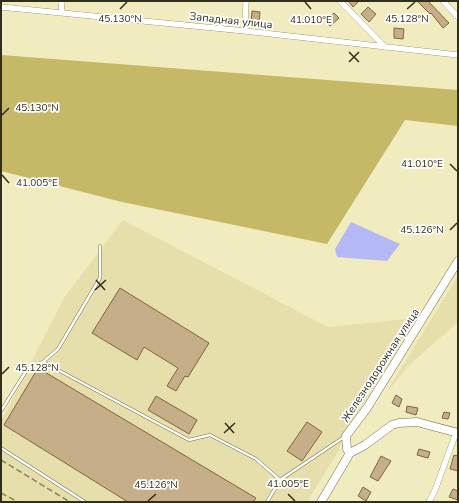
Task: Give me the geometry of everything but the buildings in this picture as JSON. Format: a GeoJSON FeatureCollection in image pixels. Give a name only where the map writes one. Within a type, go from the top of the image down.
{"type":"FeatureCollection","features":[{"type":"Feature","properties":{"kind":"street"},"geometry":{"type":"LineString","coordinates":[[61,1],[62,13]]}},
{"type":"Feature","properties":{"kind":"street"},"geometry":{"type":"LineString","coordinates":[[245,31],[246,1]]}},
{"type":"Feature","properties":{"kind":"street"},"geometry":{"type":"LineString","coordinates":[[340,1],[385,47]]}},
{"type":"Feature","properties":{"kind":"street"},"geometry":{"type":"LineString","coordinates":[[444,1],[458,17]]}},
{"type":"Feature","properties":{"kind":"street","name":"Западная улица"},"geometry":{"type":"LineString","coordinates":[[1,7],[245,31],[458,55]]}},
{"type":"Feature","properties":{"kind":"street","name":"Железнодорожная улица"},"geometry":{"type":"LineString","coordinates":[[350,453],[347,449],[346,436],[367,408],[458,261]]}},
{"type":"Feature","properties":{"kind":"street"},"geometry":{"type":"LineString","coordinates":[[320,502],[350,453],[365,445],[392,425],[417,422],[457,433],[429,502]]}},
{"type":"Feature","properties":{"kind":"lane"},"geometry":{"type":"LineString","coordinates":[[1,411],[28,368],[43,362],[58,349],[100,278],[100,246]]}},
{"type":"Feature","properties":{"kind":"lane"},"geometry":{"type":"LineString","coordinates":[[43,362],[188,440],[210,435],[256,459],[280,480]]}},
{"type":"Feature","properties":{"kind":"lane"},"geometry":{"type":"LineString","coordinates":[[267,502],[280,480],[346,436]]}},
{"type":"Feature","properties":{"kind":"lane"},"geometry":{"type":"LineString","coordinates":[[1,448],[85,502]]}},
{"type":"Feature","properties":{"kind":"shaded area"},"geometry":{"type":"Polygon","coordinates":[[[1,55],[458,90],[458,126],[405,120],[327,244],[122,202],[1,171],[1,55]]]}},
{"type":"Feature","properties":{"kind":"shaded area"},"geometry":{"type":"Polygon","coordinates":[[[123,220],[328,327],[415,318],[346,431],[338,452],[307,502],[1,502],[1,421],[64,298],[123,220]]]}},
{"type":"Feature","properties":{"kind":"shaded area"},"geometry":{"type":"Polygon","coordinates":[[[458,276],[458,322],[409,365],[384,396],[458,276]]]}},
{"type":"Feature","properties":{"kind":"water"},"geometry":{"type":"Polygon","coordinates":[[[351,222],[400,244],[387,261],[337,257],[335,249],[351,222]]]}},
{"type":"Feature","properties":{"kind":"railway"},"geometry":{"type":"LineString","coordinates":[[1,460],[70,502]]}},
{"type":"Feature","properties":{"kind":"railway"},"geometry":{"type":"LineString","coordinates":[[1,493],[18,502]]}}]}
